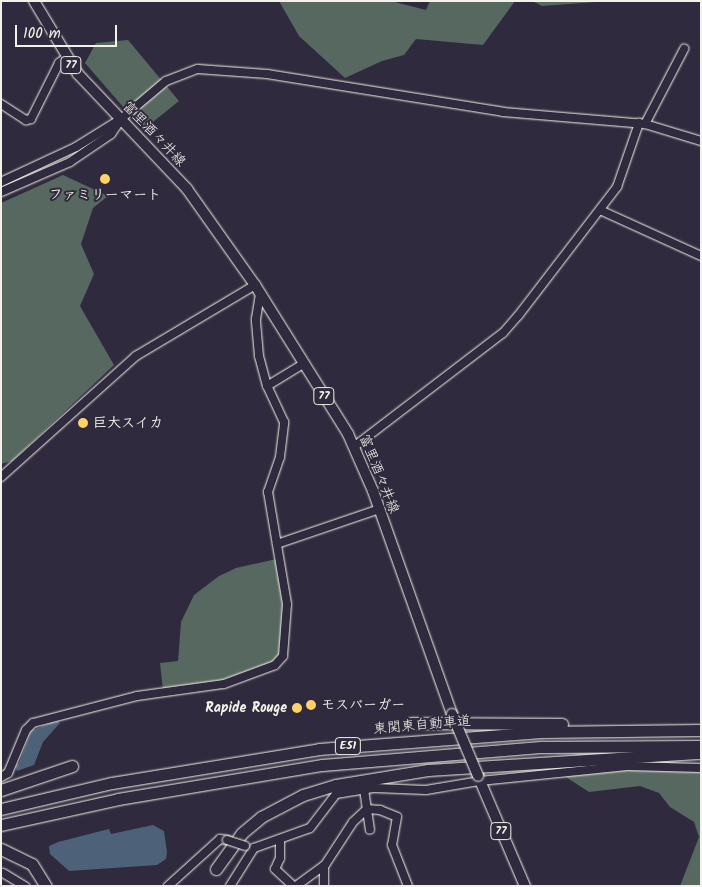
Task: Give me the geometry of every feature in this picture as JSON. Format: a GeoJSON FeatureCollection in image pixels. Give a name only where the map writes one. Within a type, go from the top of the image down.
{"type":"FeatureCollection","features":[{"type":"Feature","properties":{"kind":"highway"},"geometry":{"type":"LineString","coordinates":[[411,723],[557,724],[616,729]]}},
{"type":"Feature","properties":{"kind":"highway","name":"東関東自動車道"},"geometry":{"type":"LineString","coordinates":[[1,809],[121,781],[319,749],[485,735],[616,729],[701,730]]}},
{"type":"Feature","properties":{"kind":"highway","name":"E51"},"geometry":{"type":"LineString","coordinates":[[1,825],[118,799],[322,765],[543,747],[701,746]]}},
{"type":"Feature","properties":{"kind":"highway"},"geometry":{"type":"LineString","coordinates":[[216,869],[242,833],[261,818],[303,795],[361,779],[428,770],[701,753]]}},
{"type":"Feature","properties":{"kind":"highway"},"geometry":{"type":"LineString","coordinates":[[1,790],[72,766]]}},
{"type":"Feature","properties":{"kind":"highway"},"geometry":{"type":"LineString","coordinates":[[1,849],[32,864],[46,886]]}},
{"type":"Feature","properties":{"kind":"main road","name":"富里酒々井線"},"geometry":{"type":"LineString","coordinates":[[34,1],[66,58],[188,189],[257,289],[355,446],[380,509],[452,714],[525,886]]}},
{"type":"Feature","properties":{"kind":"street"},"geometry":{"type":"LineString","coordinates":[[355,446],[503,333],[617,187],[642,123],[684,49]]}},
{"type":"Feature","properties":{"kind":"street"},"geometry":{"type":"LineString","coordinates":[[1,104],[26,120],[31,119],[59,63],[66,58]]}},
{"type":"Feature","properties":{"kind":"street"},"geometry":{"type":"LineString","coordinates":[[1,182],[59,157],[121,119],[166,81],[188,71],[229,69],[503,112],[642,123],[701,140]]}},
{"type":"Feature","properties":{"kind":"street"},"geometry":{"type":"LineString","coordinates":[[1,192],[70,162],[111,134],[121,119]]}},
{"type":"Feature","properties":{"kind":"street"},"geometry":{"type":"LineString","coordinates":[[600,210],[701,256]]}},
{"type":"Feature","properties":{"kind":"street"},"geometry":{"type":"LineString","coordinates":[[1,477],[136,356],[257,289],[256,337],[267,386],[284,422],[280,457],[268,492],[287,604],[283,656],[279,662],[224,684],[138,696],[33,724],[26,730],[8,773],[1,777]]}},
{"type":"Feature","properties":{"kind":"street"},"geometry":{"type":"LineString","coordinates":[[267,386],[303,364]]}},
{"type":"Feature","properties":{"kind":"street"},"geometry":{"type":"LineString","coordinates":[[277,544],[380,509]]}},
{"type":"Feature","properties":{"kind":"street"},"geometry":{"type":"LineString","coordinates":[[168,886],[220,839],[254,848],[310,828],[336,794],[364,789],[426,790],[479,778],[627,766],[701,768]]}},
{"type":"Feature","properties":{"kind":"street"},"geometry":{"type":"LineString","coordinates":[[364,789],[370,830]]}},
{"type":"Feature","properties":{"kind":"street"},"geometry":{"type":"LineString","coordinates":[[280,840],[280,858],[276,869],[295,886],[324,866],[353,822],[367,809],[380,810],[397,817],[392,845],[408,886]]}},
{"type":"Feature","properties":{"kind":"street"},"geometry":{"type":"LineString","coordinates":[[230,886],[254,848]]}},
{"type":"Feature","properties":{"kind":"street"},"geometry":{"type":"LineString","coordinates":[[324,866],[324,886]]}},
{"type":"Feature","properties":{"kind":"street"},"geometry":{"type":"LineString","coordinates":[[2,875],[26,886]]}},
{"type":"Feature","properties":{"kind":"green space"},"geometry":{"type":"Polygon","coordinates":[[[279,1],[391,1],[426,10],[430,1],[515,1],[483,45],[416,39],[404,55],[382,61],[345,78],[299,36],[279,1]]]}},
{"type":"Feature","properties":{"kind":"green space"},"geometry":{"type":"Polygon","coordinates":[[[532,1],[609,1],[542,6],[532,1]]]}},
{"type":"Feature","properties":{"kind":"green space"},"geometry":{"type":"Polygon","coordinates":[[[128,40],[179,101],[143,130],[85,63],[96,43],[128,40]]]}},
{"type":"Feature","properties":{"kind":"green space"},"geometry":{"type":"Polygon","coordinates":[[[63,175],[108,196],[93,208],[81,244],[94,274],[80,306],[114,365],[12,461],[1,464],[1,203],[63,175]]]}},
{"type":"Feature","properties":{"kind":"green space"},"geometry":{"type":"Polygon","coordinates":[[[277,559],[285,604],[278,660],[223,682],[163,690],[160,663],[178,661],[181,622],[194,595],[219,576],[236,568],[277,559]]]}},
{"type":"Feature","properties":{"kind":"green space"},"geometry":{"type":"Polygon","coordinates":[[[578,754],[612,754],[701,766],[701,886],[680,886],[699,837],[694,822],[670,807],[659,793],[640,786],[589,792],[558,772],[562,759],[578,754]]]}},
{"type":"Feature","properties":{"kind":"water"},"geometry":{"type":"Polygon","coordinates":[[[57,720],[60,723],[43,742],[34,765],[17,771],[15,766],[19,763],[31,731],[57,720]]]}},
{"type":"Feature","properties":{"kind":"water"},"geometry":{"type":"Polygon","coordinates":[[[153,825],[164,831],[167,852],[166,859],[157,865],[69,871],[50,854],[49,846],[58,842],[109,829],[111,834],[153,825]]]}},
{"type":"Feature","properties":{"kind":"place","name":"ファミリーマート"},"geometry":{"type":"Point","coordinates":[105,179]}},
{"type":"Feature","properties":{"kind":"place","name":"巨大スイカ"},"geometry":{"type":"Point","coordinates":[83,423]}},
{"type":"Feature","properties":{"kind":"place","name":"モスバーガー"},"geometry":{"type":"Point","coordinates":[311,705]}},
{"type":"Feature","properties":{"kind":"place","name":"Rapide Rouge"},"geometry":{"type":"Point","coordinates":[297,708]}}]}
